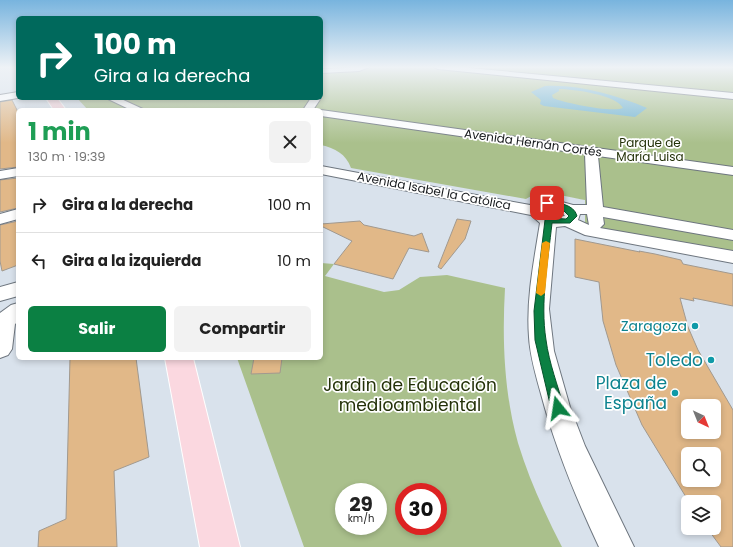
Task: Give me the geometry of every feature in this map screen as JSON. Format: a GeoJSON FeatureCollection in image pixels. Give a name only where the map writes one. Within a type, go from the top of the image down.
{"type":"FeatureCollection","features":[{"type":"Feature","properties":{"kind":"main road"},"geometry":{"type":"LineString","coordinates":[[179,360],[220,547]]}},
{"type":"Feature","properties":{"kind":"street"},"geometry":{"type":"LineString","coordinates":[[698,93],[733,96]]}},
{"type":"Feature","properties":{"kind":"street"},"geometry":{"type":"LineString","coordinates":[[0,98],[16,95]]}},
{"type":"Feature","properties":{"kind":"street"},"geometry":{"type":"LineString","coordinates":[[116,100],[135,108]]}},
{"type":"Feature","properties":{"kind":"street","name":"Avenida Hernán Cortés"},"geometry":{"type":"LineString","coordinates":[[323,113],[733,171]]}},
{"type":"Feature","properties":{"kind":"street"},"geometry":{"type":"LineString","coordinates":[[591,151],[596,232]]}},
{"type":"Feature","properties":{"kind":"street","name":"Avenida Isabel la Católica"},"geometry":{"type":"LineString","coordinates":[[326,171],[555,215],[585,230],[733,257]]}},
{"type":"Feature","properties":{"kind":"street"},"geometry":{"type":"LineString","coordinates":[[0,175],[16,172]]}},
{"type":"Feature","properties":{"kind":"street","name":"Avenida Isabel la Católica"},"geometry":{"type":"LineString","coordinates":[[555,215],[595,211],[733,235]]}},
{"type":"Feature","properties":{"kind":"street"},"geometry":{"type":"LineString","coordinates":[[0,219],[16,215]]}},
{"type":"Feature","properties":{"kind":"street"},"geometry":{"type":"LineString","coordinates":[[555,215],[540,304],[540,340],[558,408],[571,447],[588,488],[617,547]]}},
{"type":"Feature","properties":{"kind":"street"},"geometry":{"type":"LineString","coordinates":[[0,294],[16,290]]}},
{"type":"Feature","properties":{"kind":"street"},"geometry":{"type":"LineString","coordinates":[[0,349],[5,321],[16,312]]}},
{"type":"Feature","properties":{"kind":"green space","name":"Parque de María Luisa"},"geometry":{"type":"Polygon","coordinates":[[[323,93],[733,93],[733,263],[585,234],[585,200],[555,194],[539,194],[526,199],[351,168],[343,155],[331,148],[323,146],[323,108],[86,108],[79,100],[323,100],[323,93]]]}},
{"type":"Feature","properties":{"kind":"green space","name":"Jardin de Educación medioambiental"},"geometry":{"type":"Polygon","coordinates":[[[323,263],[334,264],[325,276],[384,292],[399,290],[420,277],[447,275],[505,288],[505,366],[513,424],[522,456],[532,483],[562,547],[304,547],[238,360],[323,360],[323,263]]]}},
{"type":"Feature","properties":{"kind":"water"},"geometry":{"type":"Polygon","coordinates":[[[532,93],[556,93],[552,95],[553,98],[577,105],[609,109],[623,108],[619,103],[604,96],[587,93],[602,93],[647,108],[635,117],[544,106],[540,104],[541,100],[532,93]]]}},
{"type":"Feature","properties":{"kind":"building"},"geometry":{"type":"Polygon","coordinates":[[[12,100],[16,108],[16,167],[0,169],[0,102],[12,100]]]}},
{"type":"Feature","properties":{"kind":"building"},"geometry":{"type":"Polygon","coordinates":[[[16,178],[16,208],[0,212],[0,180],[16,178]]]}},
{"type":"Feature","properties":{"kind":"building"},"geometry":{"type":"Polygon","coordinates":[[[457,219],[471,221],[465,239],[441,269],[438,267],[457,219]]]}},
{"type":"Feature","properties":{"kind":"building"},"geometry":{"type":"Polygon","coordinates":[[[16,221],[16,266],[2,271],[0,261],[0,225],[16,221]]]}},
{"type":"Feature","properties":{"kind":"building"},"geometry":{"type":"Polygon","coordinates":[[[360,221],[364,225],[414,236],[422,233],[429,252],[409,248],[393,279],[334,264],[352,241],[323,227],[323,224],[360,221]]]}},
{"type":"Feature","properties":{"kind":"building","name":"Plaza de España"},"geometry":{"type":"Polygon","coordinates":[[[575,239],[655,254],[681,260],[683,264],[733,274],[733,306],[693,298],[694,301],[680,298],[688,327],[698,350],[733,410],[733,547],[721,547],[712,535],[721,535],[721,495],[685,495],[642,425],[616,365],[603,321],[599,282],[575,277],[575,239]]]}},
{"type":"Feature","properties":{"kind":"building"},"geometry":{"type":"Polygon","coordinates":[[[70,360],[136,360],[149,457],[114,471],[117,547],[38,547],[39,531],[66,519],[70,360]]]}},
{"type":"Feature","properties":{"kind":"building"},"geometry":{"type":"Polygon","coordinates":[[[254,360],[282,360],[280,373],[251,374],[254,360]]]}},
{"type":"Feature","properties":{"kind":"slow traffic"},"geometry":{"type":"LineString","coordinates":[[541,293],[546,243]]}},
{"type":"Feature","properties":{"kind":"place","name":"Zaragoza"},"geometry":{"type":"Point","coordinates":[695,326]}},
{"type":"Feature","properties":{"kind":"place","name":"Toledo"},"geometry":{"type":"Point","coordinates":[711,360]}},
{"type":"Feature","properties":{"kind":"place","name":"Plaza de España"},"geometry":{"type":"Point","coordinates":[675,393]}},
{"type":"Feature","properties":{"kind":"route"},"geometry":{"type":"LineString","coordinates":[[547,203],[565,207],[573,213],[571,219],[567,221],[555,222],[549,220],[539,311],[540,340],[558,408]]}}]}
